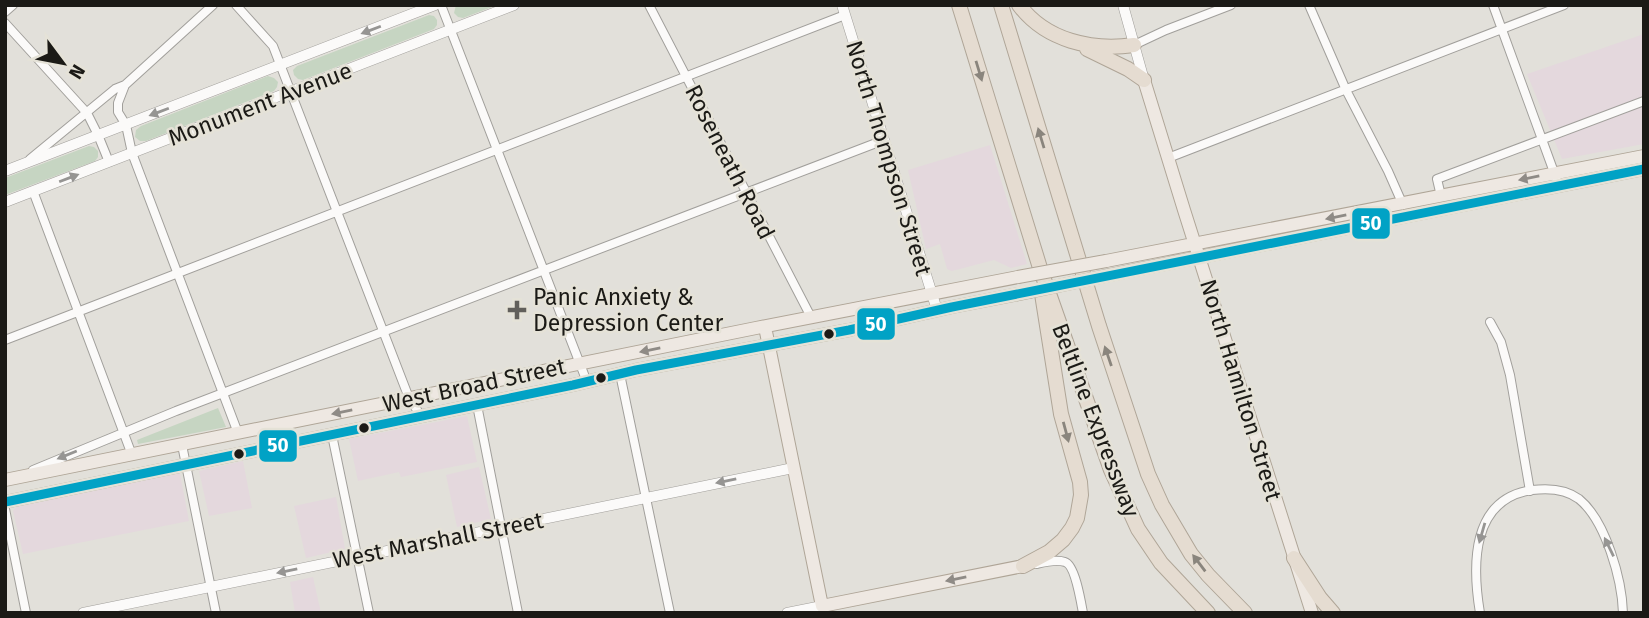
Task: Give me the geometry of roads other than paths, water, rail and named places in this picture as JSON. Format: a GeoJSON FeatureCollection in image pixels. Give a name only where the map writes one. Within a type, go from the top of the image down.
{"type":"FeatureCollection","features":[{"type":"Feature","properties":{"kind":"highway","name":"Beltline Expressway"},"geometry":{"type":"LineString","coordinates":[[959,5],[1040,268],[1111,470],[1138,529],[1161,563],[1208,612]]}},
{"type":"Feature","properties":{"kind":"highway","name":"Beltline Expressway"},"geometry":{"type":"LineString","coordinates":[[1001,5],[1098,326],[1149,474],[1162,505],[1191,554],[1245,613]]}},
{"type":"Feature","properties":{"kind":"highway"},"geometry":{"type":"LineString","coordinates":[[1019,5],[1041,27],[1128,69],[1144,80]]}},
{"type":"Feature","properties":{"kind":"highway"},"geometry":{"type":"LineString","coordinates":[[1069,41],[1114,48],[1134,45]]}},
{"type":"Feature","properties":{"kind":"highway"},"geometry":{"type":"LineString","coordinates":[[1023,566],[1049,552],[1063,540],[1077,518],[1081,495],[1080,482],[1061,414],[1040,268]]}},
{"type":"Feature","properties":{"kind":"highway"},"geometry":{"type":"LineString","coordinates":[[1294,558],[1333,613]]}},
{"type":"Feature","properties":{"kind":"main road","name":"North Hamilton Street"},"geometry":{"type":"LineString","coordinates":[[1144,80],[1312,613]]}},
{"type":"Feature","properties":{"kind":"main road","name":"West Broad Street"},"geometry":{"type":"LineString","coordinates":[[5,502],[1110,275],[1197,251],[1557,179],[1644,156]]}},
{"type":"Feature","properties":{"kind":"main road","name":"West Broad Street"},"geometry":{"type":"LineString","coordinates":[[1405,209],[1441,196],[1644,169]]}},
{"type":"Feature","properties":{"kind":"main road","name":"West Broad Street"},"geometry":{"type":"LineString","coordinates":[[8,480],[932,293],[1106,261],[1197,251]]}},
{"type":"Feature","properties":{"kind":"main road"},"geometry":{"type":"LineString","coordinates":[[765,327],[823,609],[1023,566]]}},
{"type":"Feature","properties":{"kind":"street"},"geometry":{"type":"LineString","coordinates":[[5,12],[13,5]]}},
{"type":"Feature","properties":{"kind":"street"},"geometry":{"type":"LineString","coordinates":[[26,163],[115,89],[125,85],[213,5]]}},
{"type":"Feature","properties":{"kind":"street"},"geometry":{"type":"LineString","coordinates":[[236,5],[273,46],[409,398],[421,416]]}},
{"type":"Feature","properties":{"kind":"street","name":"Monument Avenue"},"geometry":{"type":"LineString","coordinates":[[5,171],[435,5]]}},
{"type":"Feature","properties":{"kind":"street"},"geometry":{"type":"LineString","coordinates":[[441,5],[587,382]]}},
{"type":"Feature","properties":{"kind":"street","name":"Monument Avenue"},"geometry":{"type":"LineString","coordinates":[[5,202],[514,5]]}},
{"type":"Feature","properties":{"kind":"street","name":"Roseneath Road"},"geometry":{"type":"LineString","coordinates":[[649,5],[811,317]]}},
{"type":"Feature","properties":{"kind":"street","name":"North Hamilton Street"},"geometry":{"type":"LineString","coordinates":[[1122,5],[1144,80]]}},
{"type":"Feature","properties":{"kind":"street"},"geometry":{"type":"LineString","coordinates":[[1134,45],[1231,5]]}},
{"type":"Feature","properties":{"kind":"street"},"geometry":{"type":"LineString","coordinates":[[1309,5],[1346,90],[1405,209]]}},
{"type":"Feature","properties":{"kind":"street"},"geometry":{"type":"LineString","coordinates":[[1493,5],[1557,179]]}},
{"type":"Feature","properties":{"kind":"street"},"geometry":{"type":"LineString","coordinates":[[1168,156],[1564,5]]}},
{"type":"Feature","properties":{"kind":"street"},"geometry":{"type":"LineString","coordinates":[[5,340],[686,77],[843,10]]}},
{"type":"Feature","properties":{"kind":"street","name":"North Thompson Street"},"geometry":{"type":"LineString","coordinates":[[843,10],[937,310]]}},
{"type":"Feature","properties":{"kind":"street"},"geometry":{"type":"LineString","coordinates":[[5,23],[86,113],[109,162]]}},
{"type":"Feature","properties":{"kind":"street"},"geometry":{"type":"LineString","coordinates":[[125,85],[118,103],[118,112],[126,125],[132,153],[238,433]]}},
{"type":"Feature","properties":{"kind":"street"},"geometry":{"type":"LineString","coordinates":[[1441,196],[1437,179],[1644,101]]}},
{"type":"Feature","properties":{"kind":"street"},"geometry":{"type":"LineString","coordinates":[[8,480],[384,331],[884,140]]}},
{"type":"Feature","properties":{"kind":"street"},"geometry":{"type":"LineString","coordinates":[[33,191],[132,455]]}},
{"type":"Feature","properties":{"kind":"street"},"geometry":{"type":"LineString","coordinates":[[1490,322],[1501,342],[1510,375],[1530,491]]}},
{"type":"Feature","properties":{"kind":"street"},"geometry":{"type":"LineString","coordinates":[[620,374],[670,613]]}},
{"type":"Feature","properties":{"kind":"street"},"geometry":{"type":"LineString","coordinates":[[477,405],[519,613]]}},
{"type":"Feature","properties":{"kind":"street"},"geometry":{"type":"LineString","coordinates":[[332,435],[369,613]]}},
{"type":"Feature","properties":{"kind":"street"},"geometry":{"type":"LineString","coordinates":[[182,445],[216,613]]}},
{"type":"Feature","properties":{"kind":"street","name":"West Marshall Street"},"geometry":{"type":"LineString","coordinates":[[83,613],[793,468]]}},
{"type":"Feature","properties":{"kind":"street"},"geometry":{"type":"LineString","coordinates":[[1480,613],[1478,542],[1485,521],[1496,506],[1512,495],[1547,489],[1564,492],[1578,499],[1591,512],[1614,558],[1622,593],[1623,613]]}},
{"type":"Feature","properties":{"kind":"street"},"geometry":{"type":"LineString","coordinates":[[5,509],[26,613]]}},
{"type":"Feature","properties":{"kind":"street"},"geometry":{"type":"LineString","coordinates":[[1023,566],[1051,562],[1065,562],[1071,566],[1083,613]]}},
{"type":"Feature","properties":{"kind":"street"},"geometry":{"type":"LineString","coordinates":[[788,613],[823,609]]}},
{"type":"Feature","properties":{"kind":"place","name":"Panic Anxiety & Depression Center"},"geometry":{"type":"Point","coordinates":[517,310]}}]}
